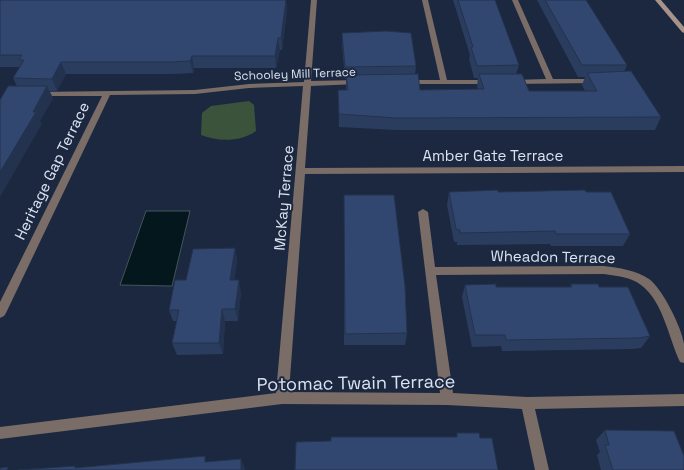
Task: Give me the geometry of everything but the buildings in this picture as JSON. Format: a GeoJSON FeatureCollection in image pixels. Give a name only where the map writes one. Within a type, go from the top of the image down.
{"type":"FeatureCollection","features":[{"type":"Feature","properties":{"kind":"main road"},"geometry":{"type":"LineString","coordinates":[[658,0],[684,31]]}},
{"type":"Feature","properties":{"kind":"street","name":"McKay Terrace"},"geometry":{"type":"LineString","coordinates":[[282,398],[302,171],[314,0]]}},
{"type":"Feature","properties":{"kind":"street"},"geometry":{"type":"LineString","coordinates":[[424,0],[444,82]]}},
{"type":"Feature","properties":{"kind":"street"},"geometry":{"type":"LineString","coordinates":[[515,0],[550,81]]}},
{"type":"Feature","properties":{"kind":"street"},"geometry":{"type":"LineString","coordinates":[[396,82],[604,81]]}},
{"type":"Feature","properties":{"kind":"street","name":"Schooley Mill Terrace"},"geometry":{"type":"LineString","coordinates":[[29,94],[106,95],[195,92],[249,86],[366,82]]}},
{"type":"Feature","properties":{"kind":"street","name":"Heritage Gap Terrace"},"geometry":{"type":"LineString","coordinates":[[0,313],[106,95]]}},
{"type":"Feature","properties":{"kind":"street","name":"Amber Gate Terrace"},"geometry":{"type":"LineString","coordinates":[[302,171],[684,169]]}},
{"type":"Feature","properties":{"kind":"street"},"geometry":{"type":"LineString","coordinates":[[423,212],[447,398]]}},
{"type":"Feature","properties":{"kind":"street","name":"Wheadon Terrace"},"geometry":{"type":"LineString","coordinates":[[432,271],[604,270],[622,273],[646,282],[658,297],[684,358]]}},
{"type":"Feature","properties":{"kind":"street","name":"Potomac Twain Terrace"},"geometry":{"type":"LineString","coordinates":[[0,432],[282,398],[447,398],[527,403],[684,400]]}},
{"type":"Feature","properties":{"kind":"street"},"geometry":{"type":"LineString","coordinates":[[527,403],[542,470]]}},
{"type":"Feature","properties":{"kind":"green space"},"geometry":{"type":"Polygon","coordinates":[[[249,101],[254,105],[256,131],[250,135],[229,140],[201,135],[202,113],[211,106],[249,101]]]}},
{"type":"Feature","properties":{"kind":"water"},"geometry":{"type":"Polygon","coordinates":[[[146,211],[190,211],[172,286],[120,285],[146,211]]]}}]}
